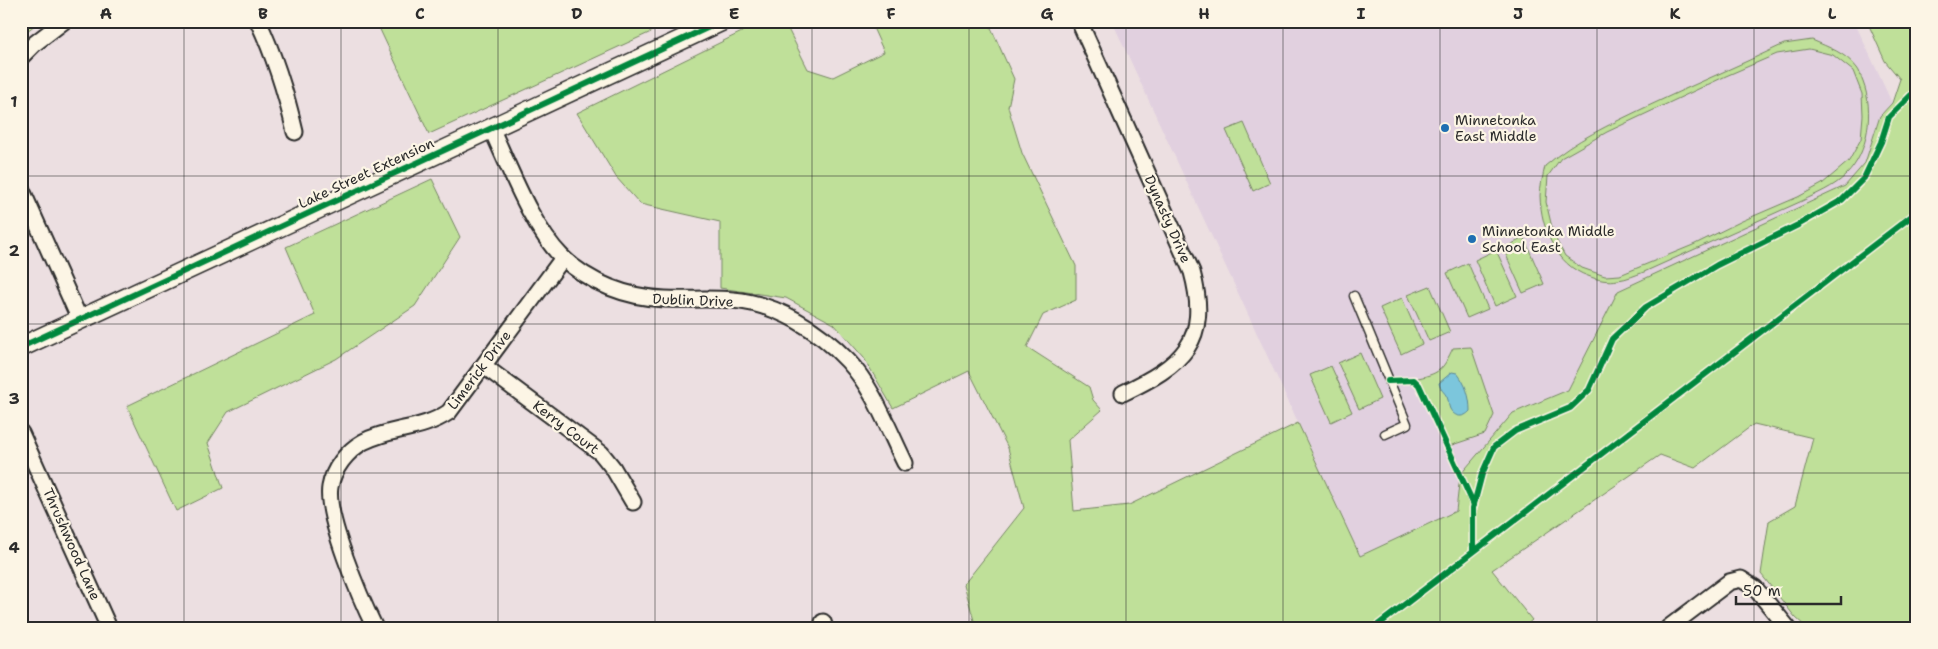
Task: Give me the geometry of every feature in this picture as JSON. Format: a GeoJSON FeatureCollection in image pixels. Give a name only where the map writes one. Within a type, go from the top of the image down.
{"type":"FeatureCollection","features":[{"type":"Feature","properties":{"kind":"street"},"geometry":{"type":"LineString","coordinates":[[21,57],[34,44],[64,21]]}},
{"type":"Feature","properties":{"kind":"street"},"geometry":{"type":"LineString","coordinates":[[258,21],[283,83],[295,132]]}},
{"type":"Feature","properties":{"kind":"street","name":"Lake Street Extension"},"geometry":{"type":"LineString","coordinates":[[21,347],[722,21]]}},
{"type":"Feature","properties":{"kind":"street","name":"Dynasty Drive"},"geometry":{"type":"LineString","coordinates":[[1079,21],[1192,272],[1198,294],[1196,327],[1190,342],[1180,358],[1154,378],[1123,393]]}},
{"type":"Feature","properties":{"kind":"street","name":"Dublin Drive"},"geometry":{"type":"LineString","coordinates":[[491,128],[533,216],[562,258],[588,277],[613,289],[638,297],[665,300],[709,298],[735,300],[761,306],[786,315],[809,328],[830,344],[854,369],[878,407],[905,463]]}},
{"type":"Feature","properties":{"kind":"street"},"geometry":{"type":"LineString","coordinates":[[21,188],[80,320]]}},
{"type":"Feature","properties":{"kind":"street","name":"Limerick Drive"},"geometry":{"type":"LineString","coordinates":[[375,628],[362,600],[330,505],[330,486],[337,469],[347,455],[362,443],[378,436],[422,426],[449,412],[562,258]]}},
{"type":"Feature","properties":{"kind":"street","name":"Kerry Court"},"geometry":{"type":"LineString","coordinates":[[484,366],[601,453],[613,468],[633,502]]}},
{"type":"Feature","properties":{"kind":"street","name":"Thrushwood Lane"},"geometry":{"type":"LineString","coordinates":[[21,433],[109,628]]}},
{"type":"Feature","properties":{"kind":"street"},"geometry":{"type":"LineString","coordinates":[[1668,628],[1728,582],[1741,579],[1755,588],[1788,628]]}},
{"type":"Feature","properties":{"kind":"lane"},"geometry":{"type":"LineString","coordinates":[[1354,296],[1406,424],[1385,434]]}},
{"type":"Feature","properties":{"kind":"shaded area","name":"Minnetonka Middle School East"},"geometry":{"type":"Polygon","coordinates":[[[1112,21],[1854,21],[1892,103],[1880,116],[1865,163],[1845,186],[1619,291],[1568,390],[1513,413],[1460,475],[1456,511],[1360,556],[1112,21]]]}},
{"type":"Feature","properties":{"kind":"green space"},"geometry":{"type":"Polygon","coordinates":[[[21,21],[33,21],[36,24],[21,36],[21,21]]]}},
{"type":"Feature","properties":{"kind":"green space"},"geometry":{"type":"Polygon","coordinates":[[[376,21],[675,21],[429,134],[376,21]]]}},
{"type":"Feature","properties":{"kind":"green space"},"geometry":{"type":"Polygon","coordinates":[[[764,21],[784,21],[808,69],[833,77],[884,52],[870,21],[988,21],[1014,79],[1008,107],[1022,153],[1076,266],[1076,300],[1043,315],[1027,347],[1089,387],[1093,400],[1102,410],[1068,440],[1074,511],[1129,505],[1298,423],[1360,556],[1456,511],[1460,475],[1513,413],[1568,390],[1618,291],[1845,186],[1865,163],[1880,116],[1892,103],[1900,79],[1885,61],[1867,21],[1917,21],[1917,628],[1807,628],[1795,617],[1761,574],[1769,521],[1795,506],[1813,438],[1754,424],[1695,468],[1660,455],[1492,570],[1532,620],[1523,628],[976,628],[964,584],[1024,508],[1008,448],[969,371],[893,408],[864,358],[834,324],[786,298],[720,288],[720,222],[640,204],[616,177],[577,113],[764,21]]]}},
{"type":"Feature","properties":{"kind":"green space"},"geometry":{"type":"Polygon","coordinates":[[[1812,40],[1842,54],[1859,71],[1866,93],[1869,118],[1860,155],[1846,175],[1830,187],[1802,201],[1628,278],[1614,281],[1599,280],[1577,271],[1567,264],[1552,244],[1543,221],[1540,196],[1545,166],[1568,148],[1605,127],[1784,44],[1812,40]],[[1809,49],[1777,54],[1607,132],[1561,158],[1548,176],[1546,202],[1554,236],[1565,256],[1582,268],[1605,276],[1620,275],[1693,245],[1822,184],[1849,161],[1861,139],[1862,94],[1853,71],[1833,55],[1809,49]]]}},
{"type":"Feature","properties":{"kind":"green space"},"geometry":{"type":"Polygon","coordinates":[[[1244,123],[1270,183],[1253,191],[1226,130],[1244,123]]]}},
{"type":"Feature","properties":{"kind":"green space"},"geometry":{"type":"Polygon","coordinates":[[[432,179],[460,237],[415,306],[336,359],[228,412],[208,443],[223,488],[176,511],[127,406],[315,315],[286,247],[432,179]]]}},
{"type":"Feature","properties":{"kind":"green space"},"geometry":{"type":"Polygon","coordinates":[[[1524,238],[1544,284],[1523,293],[1503,248],[1524,238]]]}},
{"type":"Feature","properties":{"kind":"green space"},"geometry":{"type":"Polygon","coordinates":[[[1496,250],[1517,296],[1495,306],[1475,260],[1496,250]]]}},
{"type":"Feature","properties":{"kind":"green space"},"geometry":{"type":"Polygon","coordinates":[[[1468,263],[1488,309],[1467,318],[1447,273],[1468,263]]]}},
{"type":"Feature","properties":{"kind":"green space"},"geometry":{"type":"Polygon","coordinates":[[[1430,286],[1450,332],[1429,341],[1408,295],[1430,286]]]}},
{"type":"Feature","properties":{"kind":"green space"},"geometry":{"type":"Polygon","coordinates":[[[1402,298],[1422,344],[1401,354],[1380,308],[1402,298]]]}},
{"type":"Feature","properties":{"kind":"green space"},"geometry":{"type":"Polygon","coordinates":[[[1471,347],[1494,415],[1485,434],[1449,446],[1418,378],[1441,369],[1453,348],[1471,347]]]}},
{"type":"Feature","properties":{"kind":"green space"},"geometry":{"type":"Polygon","coordinates":[[[1360,353],[1380,399],[1359,409],[1338,363],[1360,353]]]}},
{"type":"Feature","properties":{"kind":"green space"},"geometry":{"type":"Polygon","coordinates":[[[1331,366],[1352,412],[1331,422],[1310,375],[1331,366]]]}},
{"type":"Feature","properties":{"kind":"water"},"geometry":{"type":"Polygon","coordinates":[[[1452,372],[1457,373],[1460,377],[1468,396],[1470,411],[1462,416],[1452,412],[1447,397],[1439,383],[1452,372]]]}},
{"type":"Feature","properties":{"kind":"cycle path"},"geometry":{"type":"LineString","coordinates":[[21,347],[722,21]]}},
{"type":"Feature","properties":{"kind":"cycle path"},"geometry":{"type":"LineString","coordinates":[[1473,550],[1473,508],[1482,474],[1494,447],[1515,431],[1570,408],[1589,390],[1612,339],[1646,307],[1717,265],[1798,225],[1842,200],[1864,178],[1881,142],[1889,117],[1911,95],[1917,93]]}},
{"type":"Feature","properties":{"kind":"cycle path"},"geometry":{"type":"LineString","coordinates":[[1374,628],[1917,212]]}},
{"type":"Feature","properties":{"kind":"cycle path"},"geometry":{"type":"LineString","coordinates":[[1388,381],[1414,380],[1419,385],[1474,505]]}},
{"type":"Feature","properties":{"kind":"place","name":"Minnetonka East Middle"},"geometry":{"type":"Point","coordinates":[1445,128]}},
{"type":"Feature","properties":{"kind":"place","name":"Minnetonka Middle School East"},"geometry":{"type":"Point","coordinates":[1472,239]}}]}
